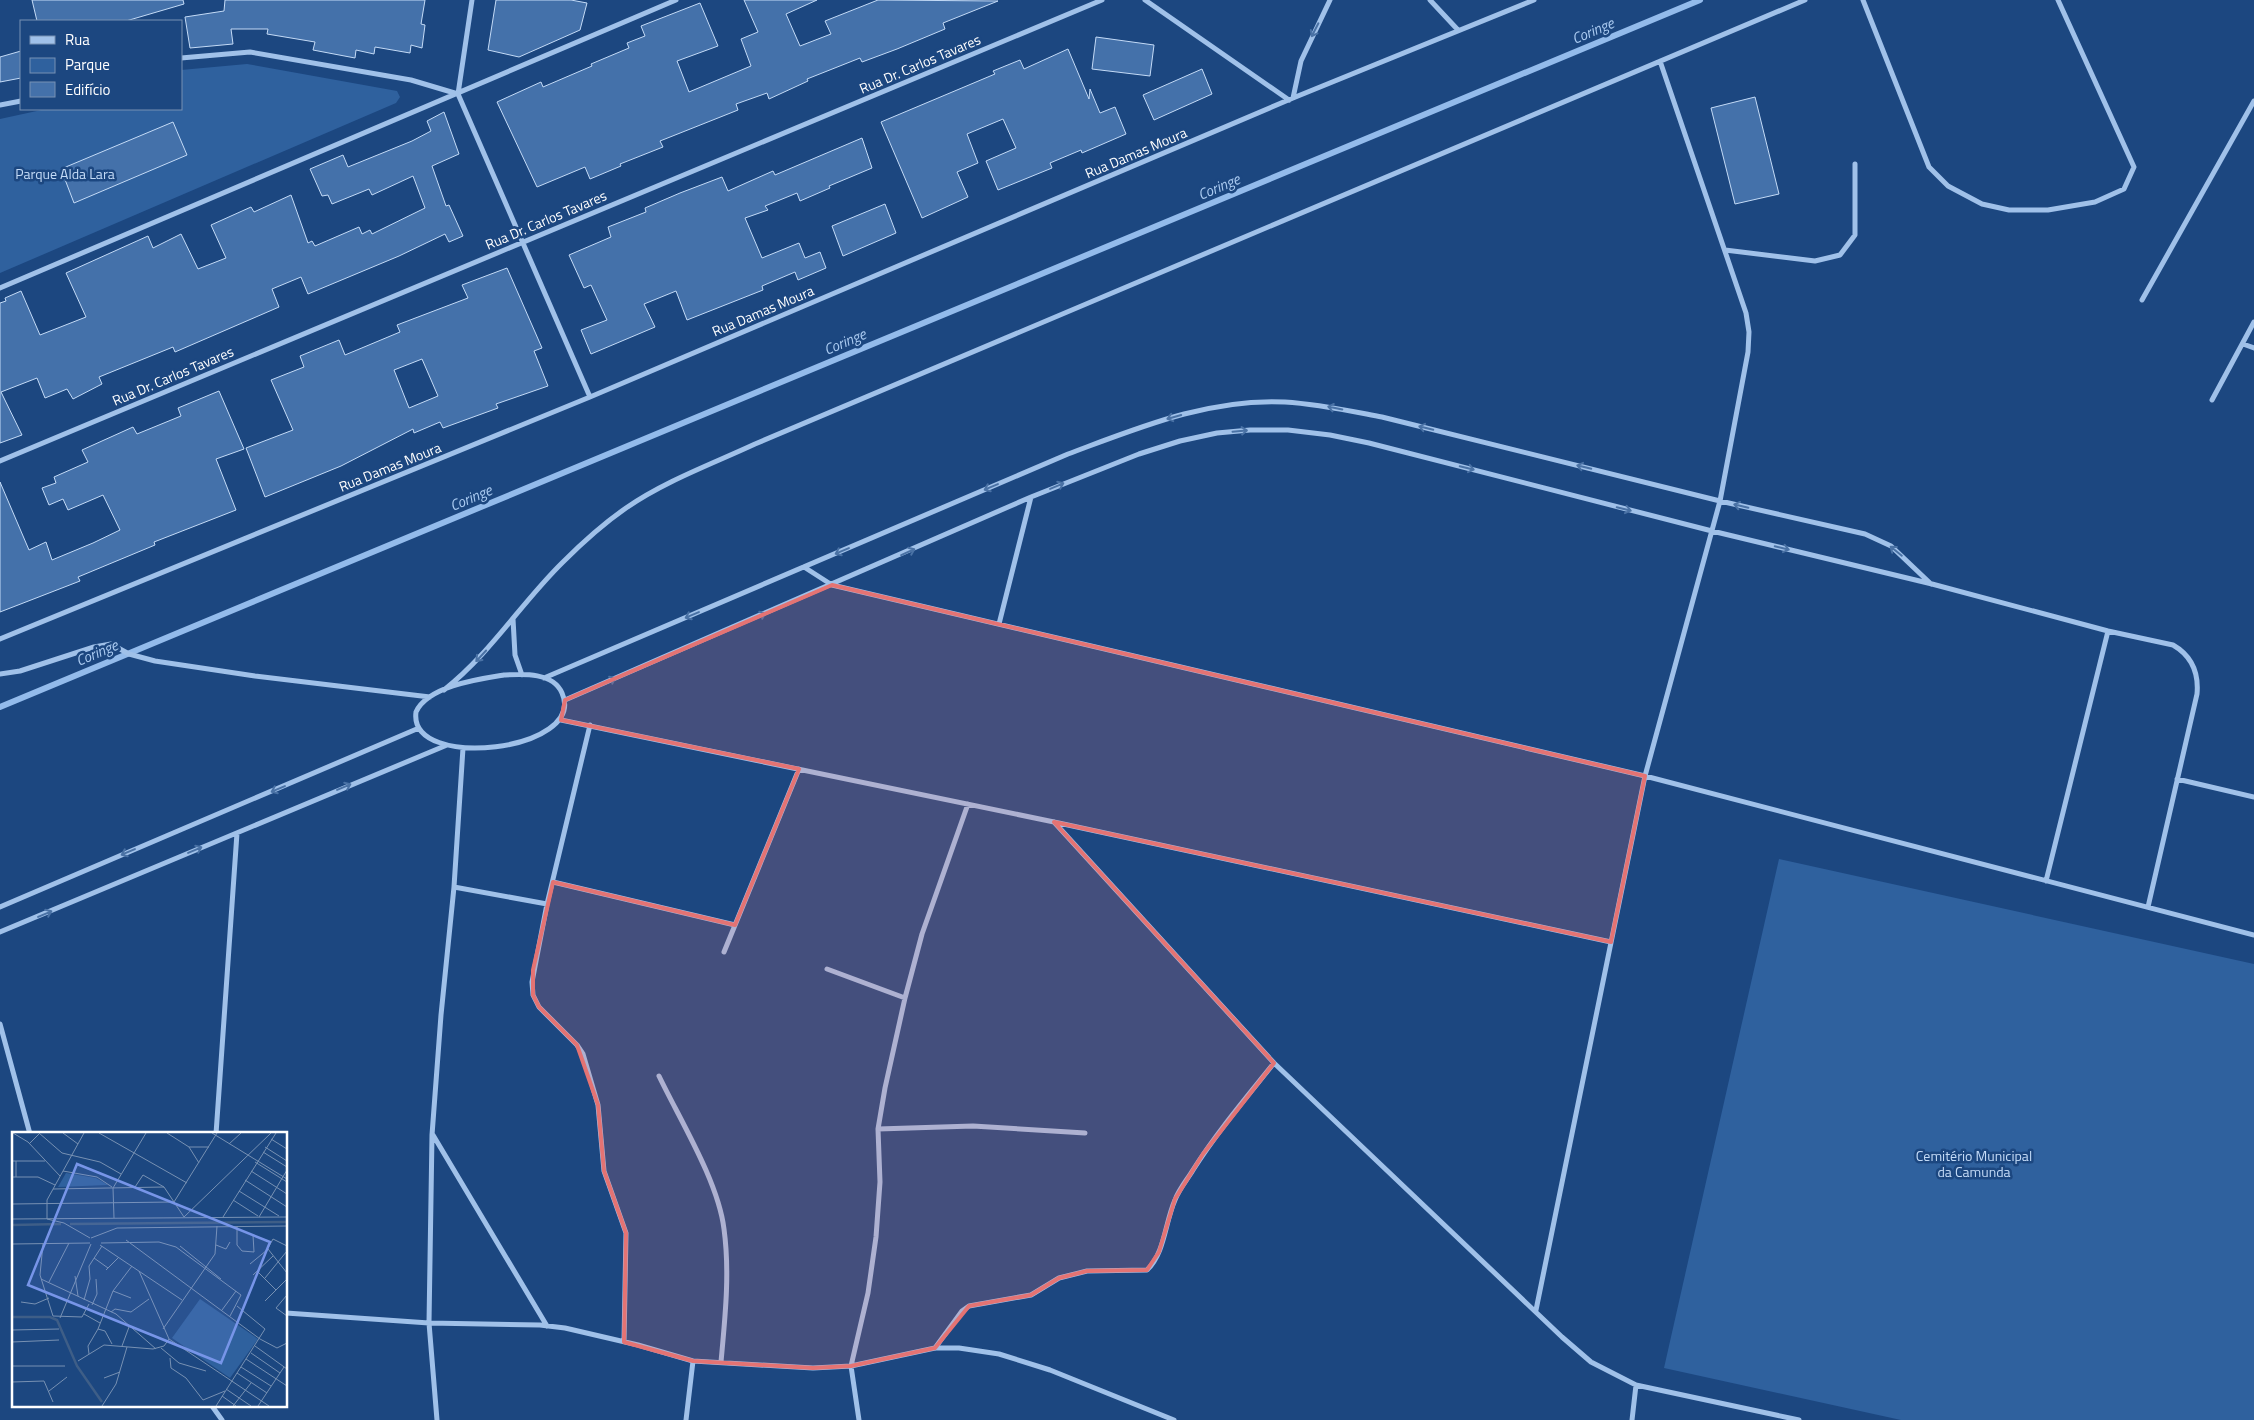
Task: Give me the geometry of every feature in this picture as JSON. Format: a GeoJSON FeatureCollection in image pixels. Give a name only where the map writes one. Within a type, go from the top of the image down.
{"type":"FeatureCollection","features":[{"type":"Feature","properties":{"kind":"street"},"geometry":{"type":"LineString","coordinates":[[472,0],[458,94],[524,241],[590,396]]}},
{"type":"Feature","properties":{"kind":"street"},"geometry":{"type":"LineString","coordinates":[[0,288],[676,0]]}},
{"type":"Feature","properties":{"kind":"street","name":"Rua Dr. Carlos Tavares"},"geometry":{"type":"LineString","coordinates":[[0,461],[1102,0]]}},
{"type":"Feature","properties":{"kind":"street"},"geometry":{"type":"LineString","coordinates":[[1144,0],[1291,99],[1301,61],[1330,0]]}},
{"type":"Feature","properties":{"kind":"street"},"geometry":{"type":"LineString","coordinates":[[1430,0],[1458,30]]}},
{"type":"Feature","properties":{"kind":"street","name":"Rua Damas Moura"},"geometry":{"type":"LineString","coordinates":[[0,639],[590,396],[1291,99],[1534,0]]}},
{"type":"Feature","properties":{"kind":"street"},"geometry":{"type":"LineString","coordinates":[[444,690],[474,664],[562,562],[627,508],[662,487],[755,444],[1805,0]]}},
{"type":"Feature","properties":{"kind":"street"},"geometry":{"type":"LineString","coordinates":[[1863,0],[1929,167],[1948,186],[1982,204],[2010,210],[2048,210],[2095,202],[2124,189],[2134,167],[2058,0]]}},
{"type":"Feature","properties":{"kind":"street"},"geometry":{"type":"LineString","coordinates":[[182,58],[250,52],[411,80],[458,94]]}},
{"type":"Feature","properties":{"kind":"street"},"geometry":{"type":"LineString","coordinates":[[1536,1310],[1645,776],[1720,502],[1748,352],[1750,332],[1746,313],[1660,61]]}},
{"type":"Feature","properties":{"kind":"street"},"geometry":{"type":"LineString","coordinates":[[0,105],[20,101]]}},
{"type":"Feature","properties":{"kind":"street"},"geometry":{"type":"LineString","coordinates":[[2142,300],[2254,101]]}},
{"type":"Feature","properties":{"kind":"street"},"geometry":{"type":"LineString","coordinates":[[1725,250],[1815,261],[1840,255],[1855,235],[1855,164]]}},
{"type":"Feature","properties":{"kind":"street"},"geometry":{"type":"LineString","coordinates":[[2212,400],[2254,322]]}},
{"type":"Feature","properties":{"kind":"street"},"geometry":{"type":"LineString","coordinates":[[2243,344],[2254,348]]}},
{"type":"Feature","properties":{"kind":"street"},"geometry":{"type":"LineString","coordinates":[[544,678],[1068,454],[1154,422],[1192,412],[1256,402],[1284,402],[1326,406],[1382,417],[1720,502],[1865,534],[1891,546],[1932,584]]}},
{"type":"Feature","properties":{"kind":"street"},"geometry":{"type":"LineString","coordinates":[[565,700],[1031,497],[1139,454],[1217,434],[1288,430],[1330,435],[1369,443],[1712,531],[1932,584],[2108,631],[2173,645],[2192,660],[2198,683],[2197,694],[2148,907]]}},
{"type":"Feature","properties":{"kind":"street"},"geometry":{"type":"LineString","coordinates":[[999,624],[1031,497]]}},
{"type":"Feature","properties":{"kind":"street"},"geometry":{"type":"LineString","coordinates":[[804,567],[832,585],[1645,776],[2254,935]]}},
{"type":"Feature","properties":{"kind":"street"},"geometry":{"type":"LineString","coordinates":[[513,619],[515,655],[522,674]]}},
{"type":"Feature","properties":{"kind":"street"},"geometry":{"type":"LineString","coordinates":[[2046,881],[2108,631]]}},
{"type":"Feature","properties":{"kind":"street"},"geometry":{"type":"LineString","coordinates":[[0,674],[20,671],[94,647],[111,644],[129,654],[155,661],[255,676],[430,697]]}},
{"type":"Feature","properties":{"kind":"street"},"geometry":{"type":"LineString","coordinates":[[562,720],[565,700],[557,685],[544,678],[522,674],[485,678],[444,690],[430,697],[416,712],[416,722],[419,728],[432,740],[447,745],[463,748],[491,747],[519,742],[540,734],[562,720],[1054,822],[1611,942]]}},
{"type":"Feature","properties":{"kind":"street"},"geometry":{"type":"LineString","coordinates":[[590,725],[533,970],[533,996],[539,1007],[577,1044],[583,1054],[598,1105],[604,1171],[626,1233],[624,1342]]}},
{"type":"Feature","properties":{"kind":"street"},"geometry":{"type":"LineString","coordinates":[[0,906],[419,728]]}},
{"type":"Feature","properties":{"kind":"street"},"geometry":{"type":"LineString","coordinates":[[0,932],[447,745]]}},
{"type":"Feature","properties":{"kind":"street"},"geometry":{"type":"LineString","coordinates":[[437,1420],[429,1323],[432,1135],[440,1015],[454,887],[463,748]]}},
{"type":"Feature","properties":{"kind":"street"},"geometry":{"type":"LineString","coordinates":[[724,952],[799,769]]}},
{"type":"Feature","properties":{"kind":"street"},"geometry":{"type":"LineString","coordinates":[[2177,779],[2254,797]]}},
{"type":"Feature","properties":{"kind":"street"},"geometry":{"type":"LineString","coordinates":[[859,1420],[852,1366],[868,1293],[876,1237],[880,1182],[878,1129],[905,998],[922,934],[968,804]]}},
{"type":"Feature","properties":{"kind":"street"},"geometry":{"type":"LineString","coordinates":[[1054,822],[1274,1063],[1591,1362],[1636,1386],[1799,1420]]}},
{"type":"Feature","properties":{"kind":"street"},"geometry":{"type":"LineString","coordinates":[[216,1132],[237,832]]}},
{"type":"Feature","properties":{"kind":"street"},"geometry":{"type":"LineString","coordinates":[[552,882],[735,925]]}},
{"type":"Feature","properties":{"kind":"street"},"geometry":{"type":"LineString","coordinates":[[454,887],[548,904]]}},
{"type":"Feature","properties":{"kind":"street"},"geometry":{"type":"LineString","coordinates":[[827,969],[905,998]]}},
{"type":"Feature","properties":{"kind":"street"},"geometry":{"type":"LineString","coordinates":[[0,1024],[29,1132]]}},
{"type":"Feature","properties":{"kind":"street"},"geometry":{"type":"LineString","coordinates":[[935,1348],[962,1311],[969,1306],[1031,1295],[1059,1278],[1087,1271],[1147,1270],[1154,1263],[1159,1252],[1175,1199],[1203,1154],[1274,1063]]}},
{"type":"Feature","properties":{"kind":"street"},"geometry":{"type":"LineString","coordinates":[[659,1076],[712,1185],[724,1228],[727,1287],[721,1362]]}},
{"type":"Feature","properties":{"kind":"street"},"geometry":{"type":"LineString","coordinates":[[878,1129],[973,1126],[1085,1133]]}},
{"type":"Feature","properties":{"kind":"street"},"geometry":{"type":"LineString","coordinates":[[432,1135],[547,1326]]}},
{"type":"Feature","properties":{"kind":"street"},"geometry":{"type":"LineString","coordinates":[[288,1314],[429,1323],[547,1326],[624,1342],[693,1361],[813,1368],[852,1366],[935,1348],[959,1348],[999,1354],[1058,1373],[1174,1420]]}},
{"type":"Feature","properties":{"kind":"street"},"geometry":{"type":"LineString","coordinates":[[686,1420],[693,1361]]}},
{"type":"Feature","properties":{"kind":"street"},"geometry":{"type":"LineString","coordinates":[[1632,1420],[1636,1386]]}},
{"type":"Feature","properties":{"kind":"street"},"geometry":{"type":"LineString","coordinates":[[213,1408],[222,1420]]}},
{"type":"Feature","properties":{"kind":"highlighted area"},"geometry":{"type":"Polygon","coordinates":[[[832,585],[1645,776],[1611,942],[1054,822],[1274,1063],[1203,1154],[1175,1199],[1159,1252],[1147,1270],[1087,1271],[1059,1278],[1031,1295],[969,1306],[935,1348],[851,1366],[813,1368],[693,1361],[624,1342],[626,1233],[604,1171],[598,1105],[577,1045],[539,1007],[533,995],[533,970],[553,882],[735,925],[799,769],[561,720],[565,700],[832,585]]]}},
{"type":"Feature","properties":{"kind":"green space","name":"Parque Alda Lara"},"geometry":{"type":"Polygon","coordinates":[[[247,64],[397,91],[400,97],[396,103],[0,273],[0,119],[41,110],[182,110],[182,70],[247,64]]]}},
{"type":"Feature","properties":{"kind":"green space","name":"Cemitério Municipal da Camunda"},"geometry":{"type":"Polygon","coordinates":[[[1779,859],[2254,964],[2254,1420],[1901,1420],[1664,1368],[1779,859]]]}},
{"type":"Feature","properties":{"kind":"building"},"geometry":{"type":"Polygon","coordinates":[[[32,0],[183,0],[184,4],[129,20],[37,20],[32,0]]]}},
{"type":"Feature","properties":{"kind":"building"},"geometry":{"type":"Polygon","coordinates":[[[225,0],[425,0],[421,24],[425,25],[422,48],[411,45],[410,53],[375,47],[374,54],[356,50],[355,58],[313,50],[315,42],[267,34],[268,29],[231,29],[233,44],[190,48],[185,17],[224,11],[225,0]]]}},
{"type":"Feature","properties":{"kind":"building"},"geometry":{"type":"Polygon","coordinates":[[[496,0],[571,0],[587,3],[580,30],[519,57],[488,50],[496,0]]]}},
{"type":"Feature","properties":{"kind":"building"},"geometry":{"type":"Polygon","coordinates":[[[744,0],[817,0],[786,14],[800,46],[831,34],[825,21],[878,0],[998,1],[943,23],[945,29],[897,49],[862,62],[860,58],[807,79],[808,81],[769,99],[767,93],[736,104],[738,110],[660,141],[663,147],[620,164],[621,166],[590,179],[585,167],[537,187],[497,102],[541,82],[543,87],[629,48],[627,43],[645,36],[641,26],[700,3],[718,46],[677,61],[689,92],[751,66],[741,39],[758,32],[744,0]]]}},
{"type":"Feature","properties":{"kind":"building"},"geometry":{"type":"Polygon","coordinates":[[[1096,37],[1154,45],[1150,76],[1092,69],[1096,37]]]}},
{"type":"Feature","properties":{"kind":"building"},"geometry":{"type":"Polygon","coordinates":[[[1068,49],[1089,99],[1090,89],[1100,113],[1115,107],[1126,134],[1082,153],[1081,150],[1050,163],[1052,168],[998,190],[986,161],[1016,148],[1003,119],[967,134],[978,163],[957,172],[968,197],[922,218],[881,122],[995,74],[993,71],[1020,60],[1024,69],[1068,49]]]}},
{"type":"Feature","properties":{"kind":"building"},"geometry":{"type":"Polygon","coordinates":[[[20,51],[20,78],[0,82],[0,57],[20,51]]]}},
{"type":"Feature","properties":{"kind":"building"},"geometry":{"type":"Polygon","coordinates":[[[1202,69],[1212,94],[1154,120],[1143,95],[1202,69]]]}},
{"type":"Feature","properties":{"kind":"building"},"geometry":{"type":"Polygon","coordinates":[[[1755,97],[1779,194],[1735,204],[1711,108],[1755,97]]]}},
{"type":"Feature","properties":{"kind":"building"},"geometry":{"type":"Polygon","coordinates":[[[444,112],[459,154],[432,166],[446,206],[449,205],[463,236],[449,242],[445,234],[399,256],[308,294],[301,277],[272,289],[279,307],[175,352],[173,347],[99,377],[102,384],[73,399],[67,389],[45,398],[37,378],[1,392],[22,435],[0,443],[0,303],[6,301],[5,298],[21,291],[40,335],[86,317],[66,273],[148,236],[153,248],[181,234],[198,269],[226,258],[211,225],[251,207],[254,212],[291,195],[308,243],[312,241],[315,246],[359,227],[362,234],[370,230],[372,234],[425,208],[413,176],[372,195],[369,189],[332,204],[328,195],[322,196],[310,169],[343,155],[348,167],[412,141],[431,131],[427,121],[444,112]]]}},
{"type":"Feature","properties":{"kind":"building"},"geometry":{"type":"Polygon","coordinates":[[[173,122],[187,155],[74,203],[61,169],[173,122]]]}},
{"type":"Feature","properties":{"kind":"building"},"geometry":{"type":"Polygon","coordinates":[[[862,138],[872,168],[829,186],[830,188],[800,201],[797,193],[765,206],[768,210],[745,218],[762,258],[799,243],[805,258],[820,252],[826,268],[798,280],[795,272],[762,286],[763,290],[687,320],[676,291],[644,304],[655,327],[591,354],[581,330],[607,320],[591,285],[584,288],[569,255],[611,237],[608,227],[646,212],[645,208],[680,193],[722,177],[728,191],[773,171],[775,175],[862,138]]]}},
{"type":"Feature","properties":{"kind":"building"},"geometry":{"type":"Polygon","coordinates":[[[885,204],[896,233],[843,256],[832,226],[885,204]]]}},
{"type":"Feature","properties":{"kind":"building"},"geometry":{"type":"Polygon","coordinates":[[[507,268],[542,348],[534,351],[548,386],[496,404],[498,408],[443,428],[440,422],[414,433],[413,429],[341,466],[265,497],[246,448],[293,430],[271,380],[304,367],[300,356],[339,340],[345,355],[400,332],[397,325],[468,298],[462,285],[507,268]],[[422,359],[394,370],[409,408],[438,396],[422,359]]]}},
{"type":"Feature","properties":{"kind":"building"},"geometry":{"type":"Polygon","coordinates":[[[219,391],[244,449],[216,459],[236,510],[154,542],[155,545],[78,577],[80,581],[0,612],[0,482],[29,550],[46,542],[52,560],[93,543],[120,530],[103,495],[68,510],[63,499],[49,505],[42,488],[56,483],[54,477],[88,462],[82,450],[133,427],[137,434],[181,416],[178,408],[219,391]]]}},
{"type":"Feature","properties":{"kind":"waterway","name":"Coringe"},"geometry":{"type":"LineString","coordinates":[[0,707],[1700,0]]}}]}
